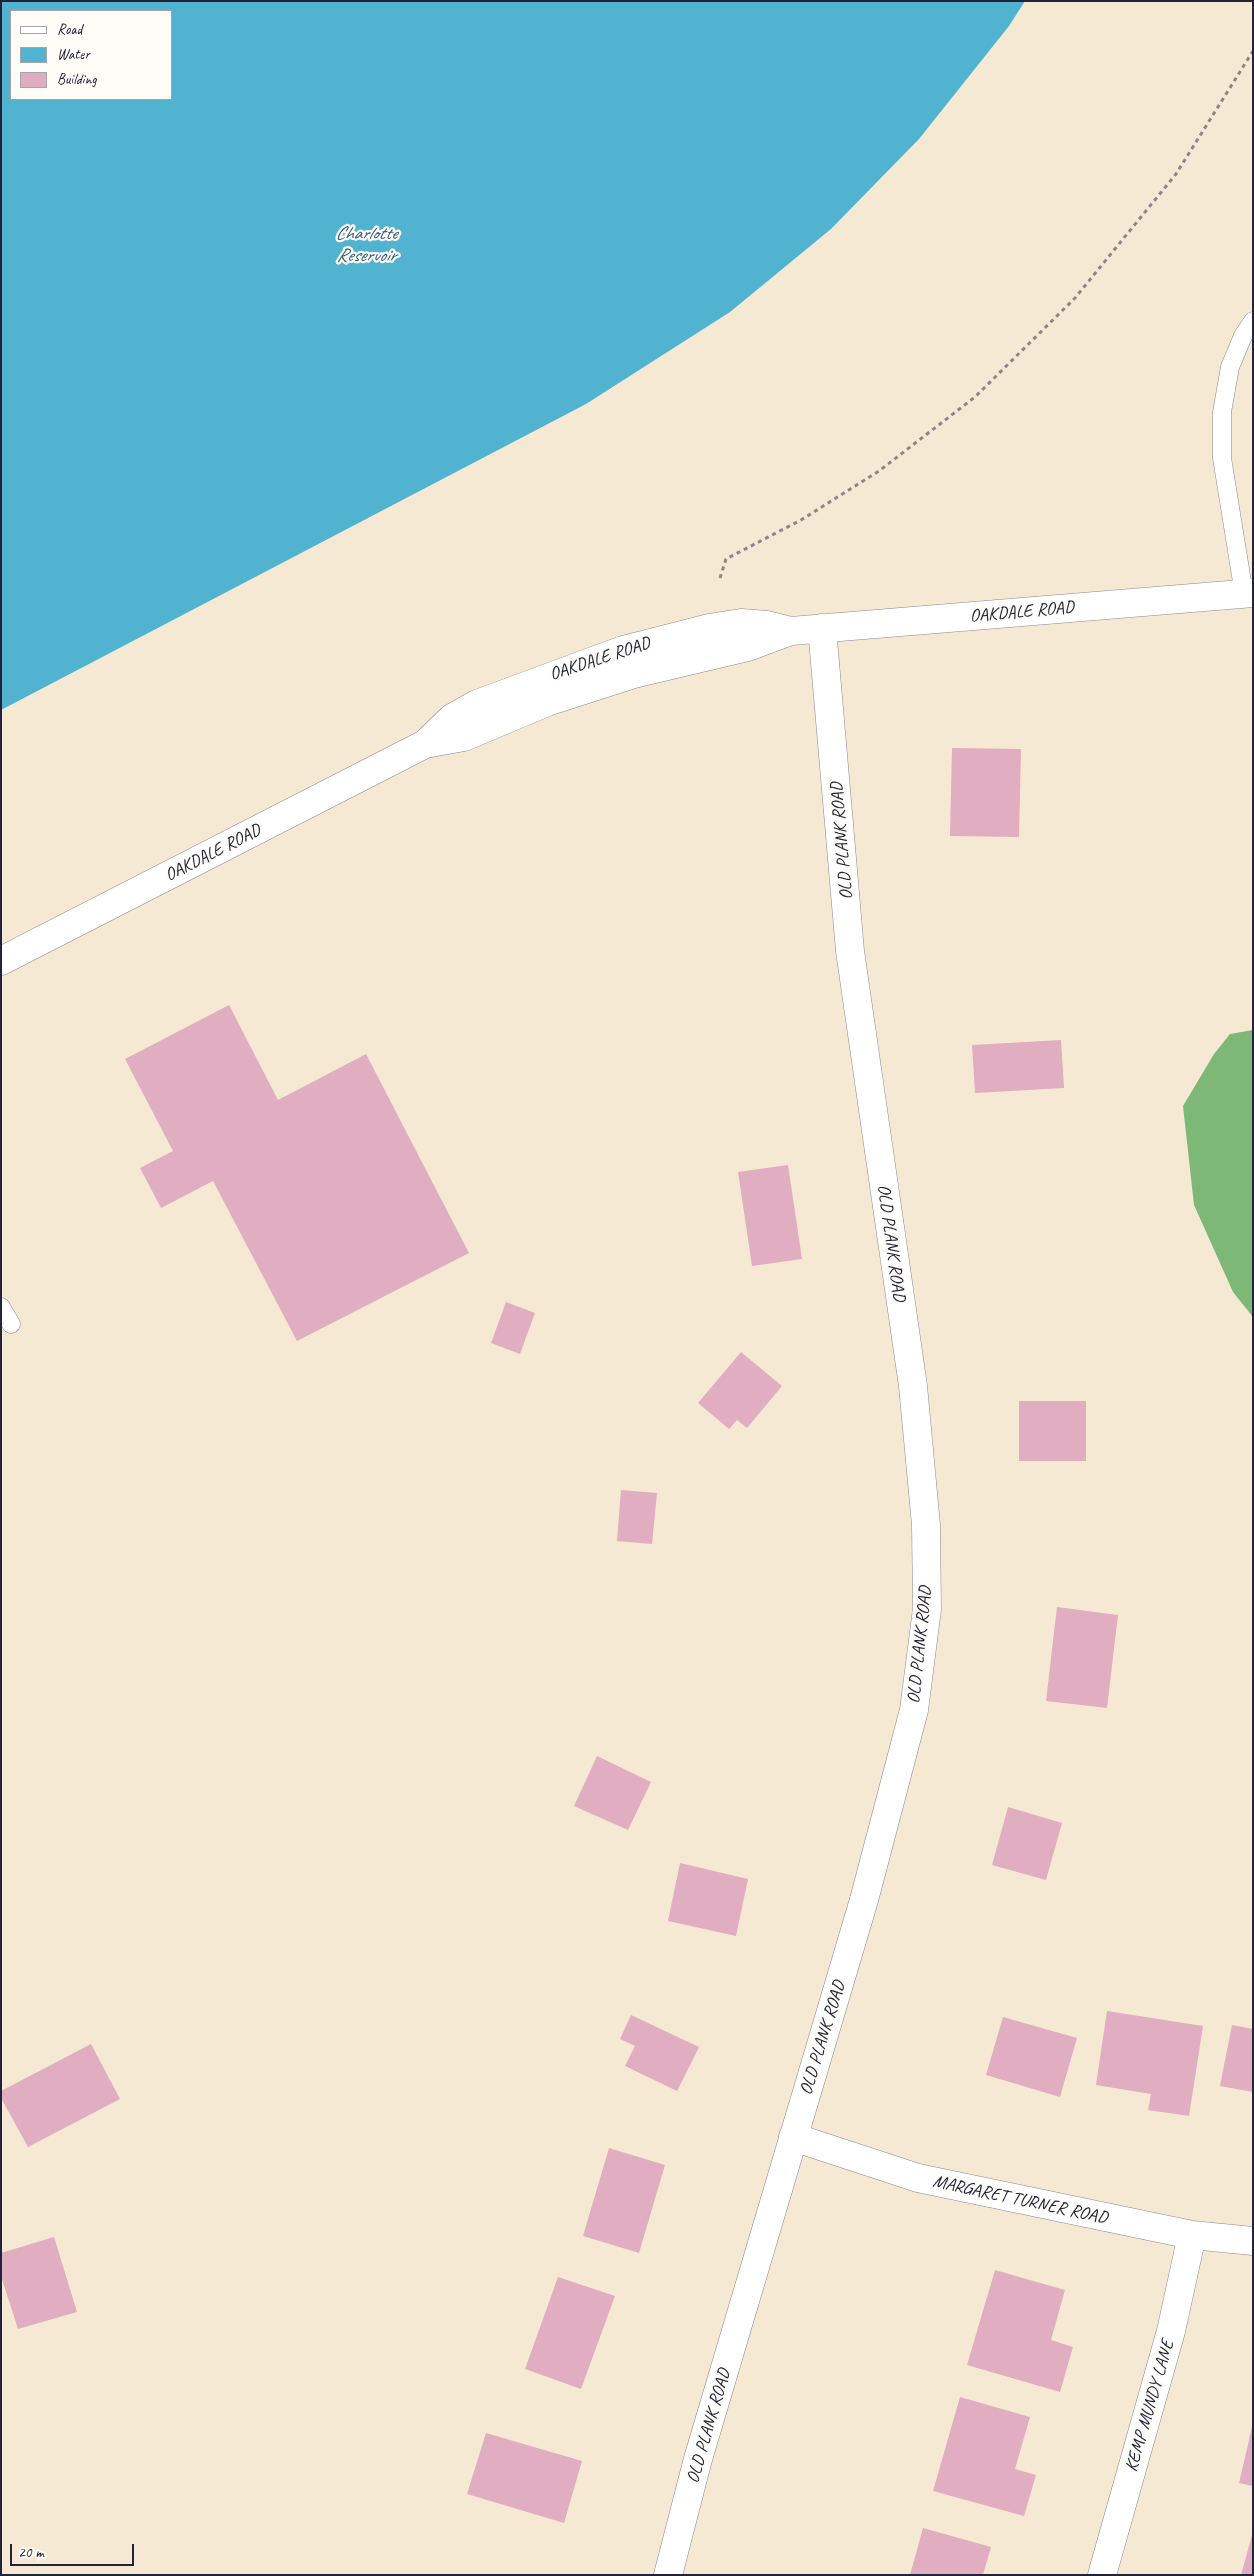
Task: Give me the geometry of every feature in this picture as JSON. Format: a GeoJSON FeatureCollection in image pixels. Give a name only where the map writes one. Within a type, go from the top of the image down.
{"type":"FeatureCollection","features":[{"type":"Feature","properties":{"kind":"street","name":"OAKDALE ROAD"},"geometry":{"type":"LineString","coordinates":[[1,961],[425,744],[464,737],[547,702],[634,674],[748,647],[791,631],[1249,594]]}},
{"type":"Feature","properties":{"kind":"street","name":"OLD PLANK ROAD"},"geometry":{"type":"LineString","coordinates":[[668,2575],[698,2459],[864,1900],[914,1710],[927,1609],[926,1524],[913,1386],[850,951],[822,628]]}},
{"type":"Feature","properties":{"kind":"street","name":"MARGARET TURNER ROAD"},"geometry":{"type":"LineString","coordinates":[[793,2137],[918,2178],[1192,2235],[1253,2241]]}},
{"type":"Feature","properties":{"kind":"street","name":"KEMP MUNDY LANE"},"geometry":{"type":"LineString","coordinates":[[1102,2575],[1171,2331],[1192,2235]]}},
{"type":"Feature","properties":{"kind":"lane"},"geometry":{"type":"LineString","coordinates":[[1249,594],[1222,458],[1222,412],[1230,367],[1243,336],[1253,321]]}},
{"type":"Feature","properties":{"kind":"lane"},"geometry":{"type":"LineString","coordinates":[[1,1307],[11,1324]]}},
{"type":"Feature","properties":{"kind":"path"},"geometry":{"type":"LineString","coordinates":[[720,578],[726,559],[801,520],[879,471],[975,396],[1075,298],[1176,174],[1253,50]]}},
{"type":"Feature","properties":{"kind":"green space"},"geometry":{"type":"Polygon","coordinates":[[[1253,1030],[1253,1317],[1233,1292],[1194,1205],[1183,1106],[1214,1054],[1230,1034],[1253,1030]]]}},
{"type":"Feature","properties":{"kind":"water","name":"Charlotte Reservoir"},"geometry":{"type":"Polygon","coordinates":[[[1,1],[1025,1],[1009,26],[919,139],[831,229],[730,312],[586,404],[1,710],[1,1]]]}},
{"type":"Feature","properties":{"kind":"building"},"geometry":{"type":"Polygon","coordinates":[[[952,748],[1021,749],[1019,837],[950,836],[952,748]]]}},
{"type":"Feature","properties":{"kind":"building"},"geometry":{"type":"Polygon","coordinates":[[[229,1005],[278,1100],[366,1054],[469,1253],[297,1341],[213,1181],[161,1208],[140,1168],[173,1151],[125,1059],[229,1005]]]}},
{"type":"Feature","properties":{"kind":"building"},"geometry":{"type":"Polygon","coordinates":[[[1061,1040],[1064,1088],[975,1093],[972,1045],[1061,1040]]]}},
{"type":"Feature","properties":{"kind":"building"},"geometry":{"type":"Polygon","coordinates":[[[788,1165],[802,1259],[752,1266],[738,1172],[788,1165]]]}},
{"type":"Feature","properties":{"kind":"building"},"geometry":{"type":"Polygon","coordinates":[[[506,1302],[535,1313],[520,1354],[491,1343],[506,1302]]]}},
{"type":"Feature","properties":{"kind":"building"},"geometry":{"type":"Polygon","coordinates":[[[741,1352],[782,1386],[747,1428],[737,1420],[729,1429],[698,1403],[741,1352]]]}},
{"type":"Feature","properties":{"kind":"building"},"geometry":{"type":"Polygon","coordinates":[[[1019,1401],[1086,1401],[1086,1461],[1019,1461],[1019,1401]]]}},
{"type":"Feature","properties":{"kind":"building"},"geometry":{"type":"Polygon","coordinates":[[[621,1490],[657,1493],[652,1544],[617,1541],[621,1490]]]}},
{"type":"Feature","properties":{"kind":"building"},"geometry":{"type":"Polygon","coordinates":[[[1057,1607],[1118,1615],[1107,1708],[1046,1701],[1057,1607]]]}},
{"type":"Feature","properties":{"kind":"building"},"geometry":{"type":"Polygon","coordinates":[[[597,1756],[651,1782],[628,1830],[574,1806],[597,1756]]]}},
{"type":"Feature","properties":{"kind":"building"},"geometry":{"type":"Polygon","coordinates":[[[1008,1807],[1062,1823],[1046,1880],[992,1865],[1008,1807]]]}},
{"type":"Feature","properties":{"kind":"building"},"geometry":{"type":"Polygon","coordinates":[[[680,1863],[748,1879],[736,1936],[668,1921],[680,1863]]]}},
{"type":"Feature","properties":{"kind":"building"},"geometry":{"type":"Polygon","coordinates":[[[1107,2011],[1203,2026],[1189,2116],[1148,2110],[1151,2094],[1096,2085],[1107,2011]]]}},
{"type":"Feature","properties":{"kind":"building"},"geometry":{"type":"Polygon","coordinates":[[[631,2015],[699,2047],[677,2091],[625,2066],[635,2046],[620,2039],[631,2015]]]}},
{"type":"Feature","properties":{"kind":"building"},"geometry":{"type":"Polygon","coordinates":[[[1003,2017],[1077,2038],[1060,2097],[986,2075],[1003,2017]]]}},
{"type":"Feature","properties":{"kind":"building"},"geometry":{"type":"Polygon","coordinates":[[[1232,2025],[1253,2029],[1253,2092],[1220,2086],[1232,2025]]]}},
{"type":"Feature","properties":{"kind":"building"},"geometry":{"type":"Polygon","coordinates":[[[91,2044],[120,2099],[28,2147],[1,2098],[1,2091],[91,2044]]]}},
{"type":"Feature","properties":{"kind":"building"},"geometry":{"type":"Polygon","coordinates":[[[609,2148],[665,2165],[639,2253],[583,2236],[609,2148]]]}},
{"type":"Feature","properties":{"kind":"building"},"geometry":{"type":"Polygon","coordinates":[[[54,2237],[77,2312],[18,2329],[1,2276],[1,2253],[54,2237]]]}},
{"type":"Feature","properties":{"kind":"building"},"geometry":{"type":"Polygon","coordinates":[[[995,2270],[1065,2290],[1051,2340],[1073,2347],[1060,2392],[967,2365],[995,2270]]]}},
{"type":"Feature","properties":{"kind":"building"},"geometry":{"type":"Polygon","coordinates":[[[558,2277],[615,2296],[581,2389],[525,2369],[558,2277]]]}},
{"type":"Feature","properties":{"kind":"building"},"geometry":{"type":"Polygon","coordinates":[[[960,2397],[1030,2417],[1015,2469],[1036,2475],[1024,2516],[933,2491],[960,2397]]]}},
{"type":"Feature","properties":{"kind":"building"},"geometry":{"type":"Polygon","coordinates":[[[1253,2428],[1253,2486],[1239,2483],[1253,2428]]]}},
{"type":"Feature","properties":{"kind":"building"},"geometry":{"type":"Polygon","coordinates":[[[486,2433],[582,2461],[564,2523],[467,2494],[486,2433]]]}},
{"type":"Feature","properties":{"kind":"building"},"geometry":{"type":"Polygon","coordinates":[[[923,2528],[991,2547],[983,2575],[910,2575],[923,2528]]]}},
{"type":"Feature","properties":{"kind":"building"},"geometry":{"type":"Polygon","coordinates":[[[1252,2535],[1253,2575],[1241,2575],[1252,2535]]]}}]}
